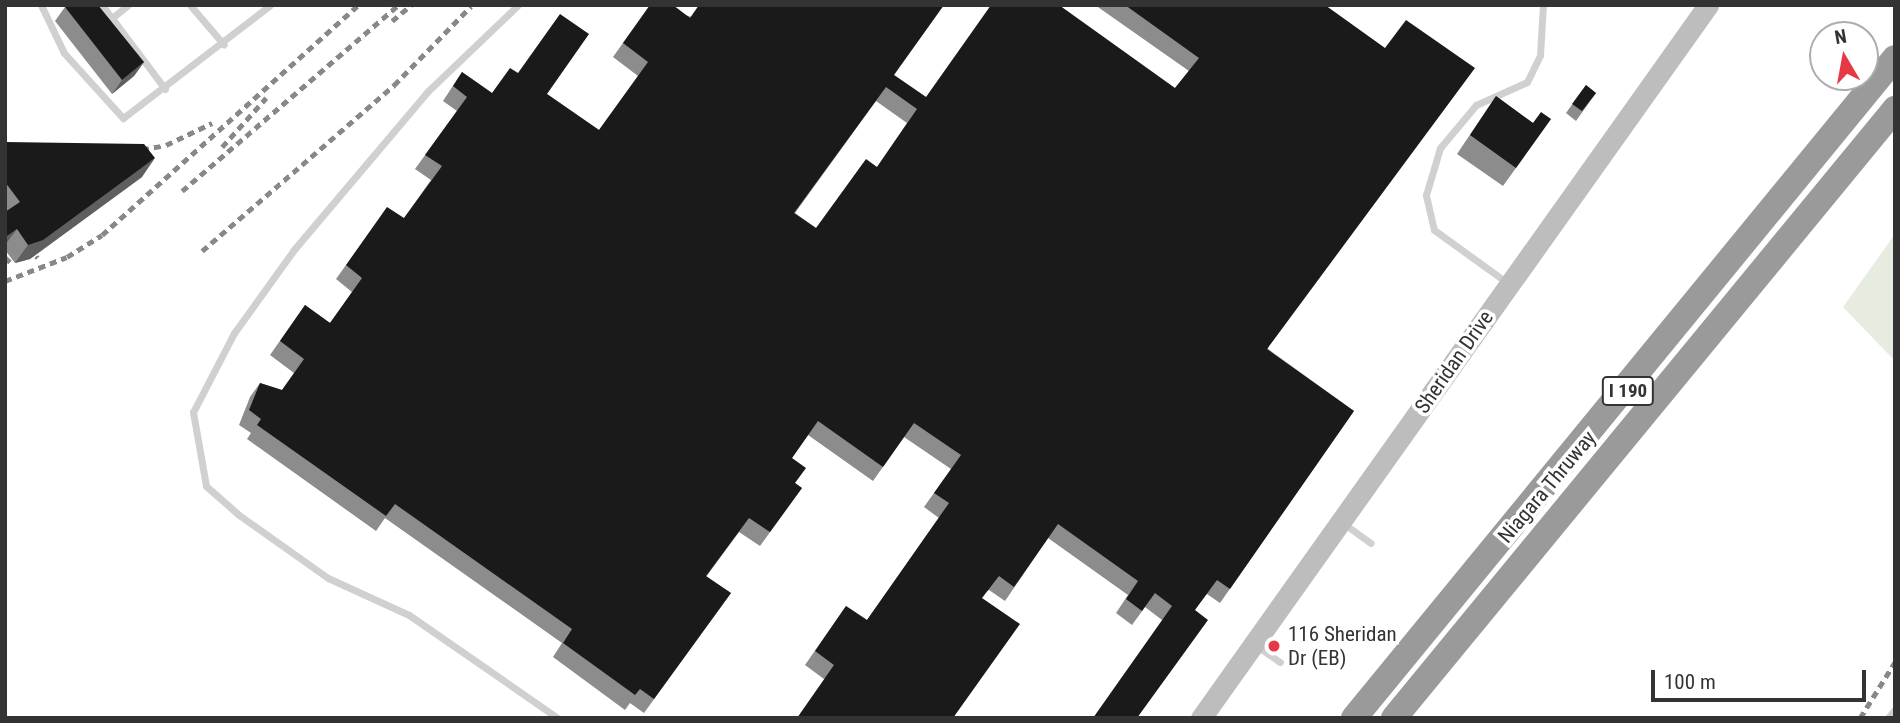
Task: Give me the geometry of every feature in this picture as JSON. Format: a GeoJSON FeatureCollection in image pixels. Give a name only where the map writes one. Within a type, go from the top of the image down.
{"type":"FeatureCollection","features":[{"type":"Feature","properties":{"kind":"highway","name":"Niagara Thruway"},"geometry":{"type":"LineString","coordinates":[[1354,718],[1604,420],[1895,58]]}},
{"type":"Feature","properties":{"kind":"highway","name":"Niagara Thruway"},"geometry":{"type":"LineString","coordinates":[[1394,718],[1892,113]]}},
{"type":"Feature","properties":{"kind":"main road","name":"Sheridan Drive"},"geometry":{"type":"LineString","coordinates":[[1201,718],[1708,5]]}},
{"type":"Feature","properties":{"kind":"lane"},"geometry":{"type":"LineString","coordinates":[[41,5],[64,53],[123,118],[224,45],[270,5]]}},
{"type":"Feature","properties":{"kind":"lane"},"geometry":{"type":"LineString","coordinates":[[102,5],[165,89]]}},
{"type":"Feature","properties":{"kind":"lane"},"geometry":{"type":"LineString","coordinates":[[112,18],[128,5]]}},
{"type":"Feature","properties":{"kind":"lane"},"geometry":{"type":"LineString","coordinates":[[190,5],[224,45]]}},
{"type":"Feature","properties":{"kind":"lane"},"geometry":{"type":"LineString","coordinates":[[518,5],[428,91],[293,251],[234,333],[193,412],[206,486],[239,515],[328,578],[409,615],[558,718]]}},
{"type":"Feature","properties":{"kind":"lane"},"geometry":{"type":"LineString","coordinates":[[1509,284],[1434,230],[1426,195],[1440,148],[1476,106],[1527,82],[1540,55],[1543,5]]}},
{"type":"Feature","properties":{"kind":"lane"},"geometry":{"type":"LineString","coordinates":[[1340,522],[1371,543]]}},
{"type":"Feature","properties":{"kind":"lane"},"geometry":{"type":"LineString","coordinates":[[1254,643],[1280,662]]}},
{"type":"Feature","properties":{"kind":"lane"},"geometry":{"type":"LineString","coordinates":[[1888,718],[1895,709]]}},
{"type":"Feature","properties":{"kind":"shaded area"},"geometry":{"type":"Polygon","coordinates":[[[1895,234],[1895,361],[1843,307],[1895,234]]]}},
{"type":"Feature","properties":{"kind":"building"},"geometry":{"type":"Polygon","coordinates":[[[98,5],[144,62],[122,80],[65,7],[98,5]]]}},
{"type":"Feature","properties":{"kind":"building"},"geometry":{"type":"Polygon","coordinates":[[[650,5],[673,5],[690,18],[699,5],[944,5],[894,75],[926,97],[991,5],[1059,5],[1175,88],[1199,58],[1125,5],[1325,5],[1385,48],[1406,20],[1475,68],[1267,349],[1354,411],[1230,589],[1217,580],[1195,610],[1208,620],[1137,718],[1093,718],[1172,606],[1155,593],[1142,611],[1126,599],[1138,581],[1058,524],[1014,587],[999,576],[982,598],[1020,624],[953,718],[797,718],[834,665],[815,651],[846,606],[867,620],[949,503],[934,493],[961,455],[914,423],[883,467],[818,421],[792,458],[806,468],[795,483],[802,488],[770,532],[749,518],[706,576],[731,593],[654,699],[640,689],[635,695],[563,643],[572,629],[395,504],[386,516],[257,425],[261,419],[249,410],[260,383],[282,390],[304,359],[280,341],[305,305],[330,323],[362,278],[346,265],[387,207],[404,218],[442,166],[425,155],[467,97],[453,86],[462,72],[492,93],[510,68],[518,73],[560,14],[589,34],[547,94],[599,130],[648,62],[623,43],[650,5]],[[886,87],[794,213],[816,228],[866,159],[877,167],[917,109],[886,87]]]}},
{"type":"Feature","properties":{"kind":"building"},"geometry":{"type":"Polygon","coordinates":[[[1586,85],[1596,93],[1582,111],[1572,104],[1586,85]]]}},
{"type":"Feature","properties":{"kind":"building"},"geometry":{"type":"Polygon","coordinates":[[[1496,96],[1533,123],[1541,112],[1551,119],[1516,168],[1470,135],[1496,96]]]}},
{"type":"Feature","properties":{"kind":"building"},"geometry":{"type":"Polygon","coordinates":[[[5,142],[144,144],[155,158],[43,240],[28,245],[17,229],[7,236],[5,234],[5,212],[20,202],[5,182],[5,142]]]}},
{"type":"Feature","properties":{"kind":"railway"},"geometry":{"type":"LineString","coordinates":[[5,281],[67,257],[102,235],[358,5]]}},
{"type":"Feature","properties":{"kind":"railway"},"geometry":{"type":"LineString","coordinates":[[182,191],[398,5]]}},
{"type":"Feature","properties":{"kind":"railway"},"geometry":{"type":"LineString","coordinates":[[392,21],[411,5]]}},
{"type":"Feature","properties":{"kind":"railway"},"geometry":{"type":"LineString","coordinates":[[202,251],[394,85],[471,6]]}},
{"type":"Feature","properties":{"kind":"railway"},"geometry":{"type":"LineString","coordinates":[[222,147],[266,98]]}},
{"type":"Feature","properties":{"kind":"railway"},"geometry":{"type":"LineString","coordinates":[[130,151],[166,145],[212,123]]}},
{"type":"Feature","properties":{"kind":"railway"},"geometry":{"type":"LineString","coordinates":[[5,220],[38,258]]}},
{"type":"Feature","properties":{"kind":"railway"},"geometry":{"type":"LineString","coordinates":[[5,257],[11,263]]}},
{"type":"Feature","properties":{"kind":"railway"},"geometry":{"type":"LineString","coordinates":[[1860,718],[1895,662]]}},
{"type":"Feature","properties":{"kind":"place","name":"116 Sheridan Dr (EB)"},"geometry":{"type":"Point","coordinates":[1274,646]}}]}
